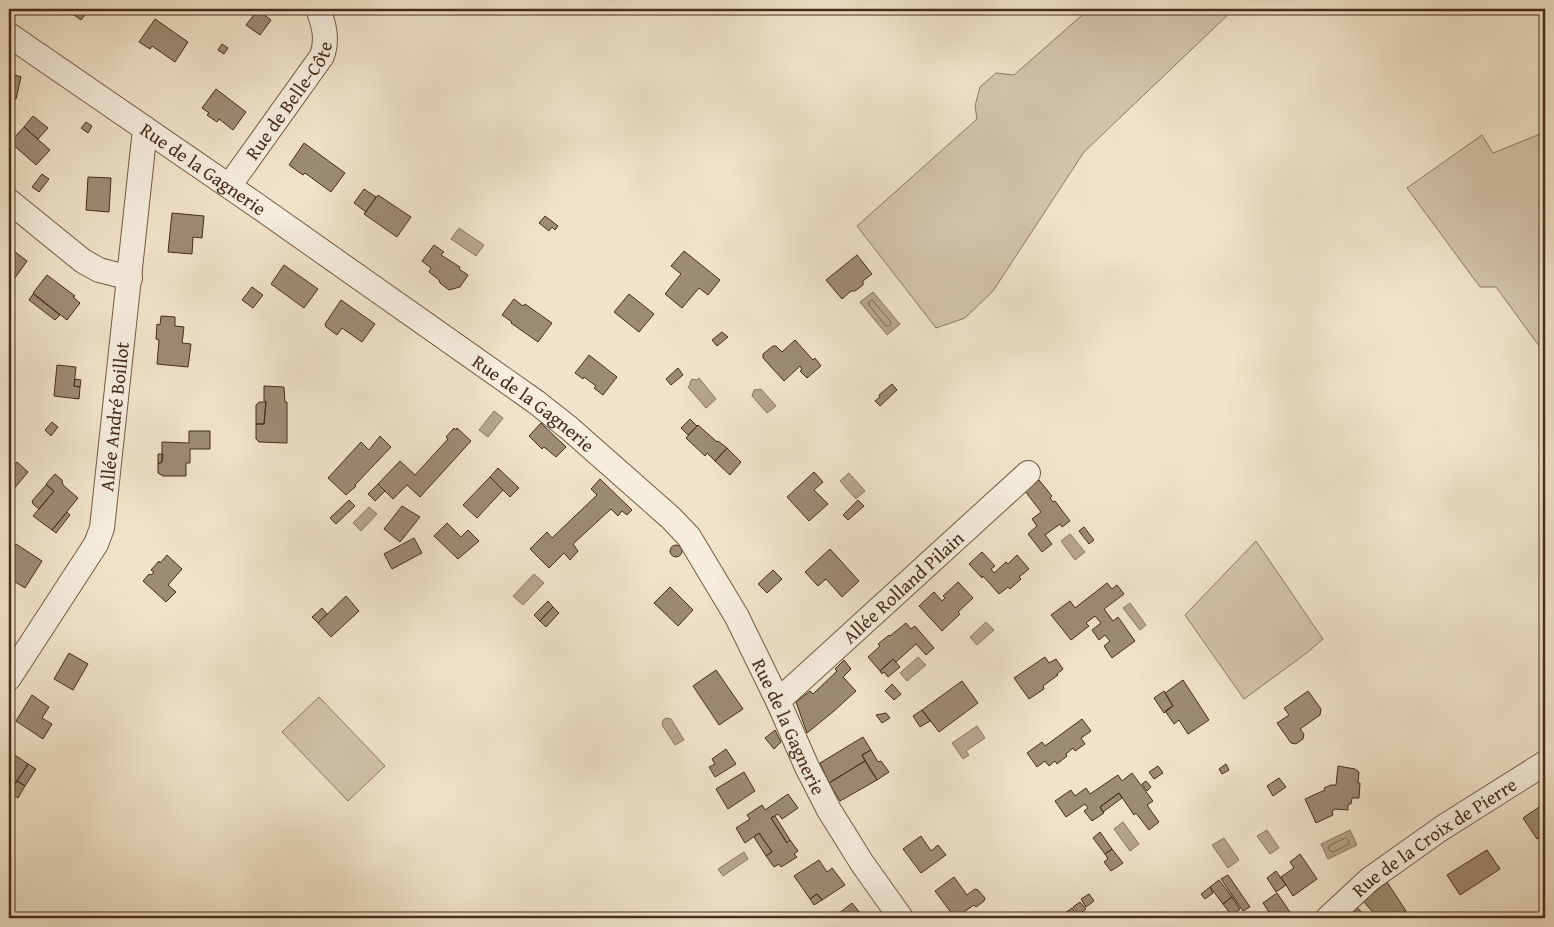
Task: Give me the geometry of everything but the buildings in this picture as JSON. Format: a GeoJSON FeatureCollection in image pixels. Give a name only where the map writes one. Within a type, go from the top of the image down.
{"type":"FeatureCollection","features":[{"type":"Feature","properties":{"kind":"street","name":"Rue de Belle-Côte"},"geometry":{"type":"LineString","coordinates":[[229,186],[322,56],[326,45],[318,9]]}},
{"type":"Feature","properties":{"kind":"street","name":"Rue de la Gagnerie"},"geometry":{"type":"LineString","coordinates":[[9,35],[229,186],[536,402],[569,428],[671,518],[689,537],[737,616],[778,701],[806,768],[829,810],[901,918]]}},
{"type":"Feature","properties":{"kind":"street","name":"Allée André Boillot"},"geometry":{"type":"LineString","coordinates":[[9,678],[96,544],[102,528],[145,129]]}},
{"type":"Feature","properties":{"kind":"street"},"geometry":{"type":"LineString","coordinates":[[9,201],[83,261],[99,270],[130,278]]}},
{"type":"Feature","properties":{"kind":"street","name":"Allée Rolland Pilain"},"geometry":{"type":"LineString","coordinates":[[778,701],[1028,473]]}},
{"type":"Feature","properties":{"kind":"street","name":"Rue de la Croix de Pierre"},"geometry":{"type":"LineString","coordinates":[[1328,918],[1370,879],[1442,828],[1545,763]]}},
{"type":"Feature","properties":{"kind":"shaded area"},"geometry":{"type":"Polygon","coordinates":[[[1089,9],[1234,9],[1084,152],[993,291],[965,318],[936,328],[857,226],[977,119],[975,106],[980,87],[996,73],[1014,75],[1089,9]]]}},
{"type":"Feature","properties":{"kind":"shaded area"},"geometry":{"type":"Polygon","coordinates":[[[1545,132],[1545,354],[1496,287],[1480,287],[1407,188],[1482,135],[1493,153],[1545,132]]]}},
{"type":"Feature","properties":{"kind":"shaded area"},"geometry":{"type":"Polygon","coordinates":[[[1256,541],[1323,639],[1244,699],[1185,615],[1256,541]]]}},
{"type":"Feature","properties":{"kind":"shaded area"},"geometry":{"type":"Polygon","coordinates":[[[319,697],[385,766],[348,801],[282,732],[319,697]]]}},
{"type":"Feature","properties":{"kind":"water"},"geometry":{"type":"Polygon","coordinates":[[[459,228],[484,245],[476,256],[451,239],[459,228]]]}},
{"type":"Feature","properties":{"kind":"water"},"geometry":{"type":"Polygon","coordinates":[[[873,292],[900,324],[887,335],[860,302],[873,292]]]}},
{"type":"Feature","properties":{"kind":"water"},"geometry":{"type":"Polygon","coordinates":[[[699,378],[716,399],[706,408],[688,387],[692,379],[697,380],[699,378]]]}},
{"type":"Feature","properties":{"kind":"water"},"geometry":{"type":"Polygon","coordinates":[[[761,389],[776,406],[767,413],[752,396],[754,390],[761,389]]]}},
{"type":"Feature","properties":{"kind":"water"},"geometry":{"type":"Polygon","coordinates":[[[494,411],[503,418],[488,437],[479,430],[494,411]]]}},
{"type":"Feature","properties":{"kind":"water"},"geometry":{"type":"Polygon","coordinates":[[[849,473],[865,491],[856,499],[840,481],[849,473]]]}},
{"type":"Feature","properties":{"kind":"water"},"geometry":{"type":"Polygon","coordinates":[[[369,507],[377,514],[361,531],[353,523],[369,507]]]}},
{"type":"Feature","properties":{"kind":"water"},"geometry":{"type":"Polygon","coordinates":[[[1070,534],[1085,552],[1075,560],[1061,541],[1070,534]]]}},
{"type":"Feature","properties":{"kind":"water"},"geometry":{"type":"Polygon","coordinates":[[[534,574],[544,583],[523,605],[513,596],[534,574]]]}},
{"type":"Feature","properties":{"kind":"water"},"geometry":{"type":"Polygon","coordinates":[[[1130,603],[1146,625],[1140,630],[1123,608],[1130,603]]]}},
{"type":"Feature","properties":{"kind":"water"},"geometry":{"type":"Polygon","coordinates":[[[986,622],[994,630],[977,645],[970,637],[986,622]]]}},
{"type":"Feature","properties":{"kind":"water"},"geometry":{"type":"Polygon","coordinates":[[[918,657],[926,665],[907,681],[900,673],[918,657]]]}},
{"type":"Feature","properties":{"kind":"water"},"geometry":{"type":"Polygon","coordinates":[[[666,718],[671,719],[684,740],[675,745],[662,725],[663,720],[666,718]]]}},
{"type":"Feature","properties":{"kind":"water"},"geometry":{"type":"Polygon","coordinates":[[[977,726],[985,738],[966,751],[969,755],[963,759],[952,743],[977,726]]]}},
{"type":"Feature","properties":{"kind":"water"},"geometry":{"type":"Polygon","coordinates":[[[1123,822],[1139,844],[1130,851],[1114,829],[1123,822]]]}},
{"type":"Feature","properties":{"kind":"water"},"geometry":{"type":"Polygon","coordinates":[[[1267,830],[1279,848],[1270,854],[1257,836],[1267,830]]]}},
{"type":"Feature","properties":{"kind":"water"},"geometry":{"type":"Polygon","coordinates":[[[1350,830],[1357,845],[1328,859],[1321,844],[1350,830]]]}},
{"type":"Feature","properties":{"kind":"water"},"geometry":{"type":"Polygon","coordinates":[[[1224,838],[1239,860],[1228,868],[1212,845],[1224,838]]]}},
{"type":"Feature","properties":{"kind":"water"},"geometry":{"type":"Polygon","coordinates":[[[744,852],[748,859],[723,876],[718,869],[744,852]]]}}]}
